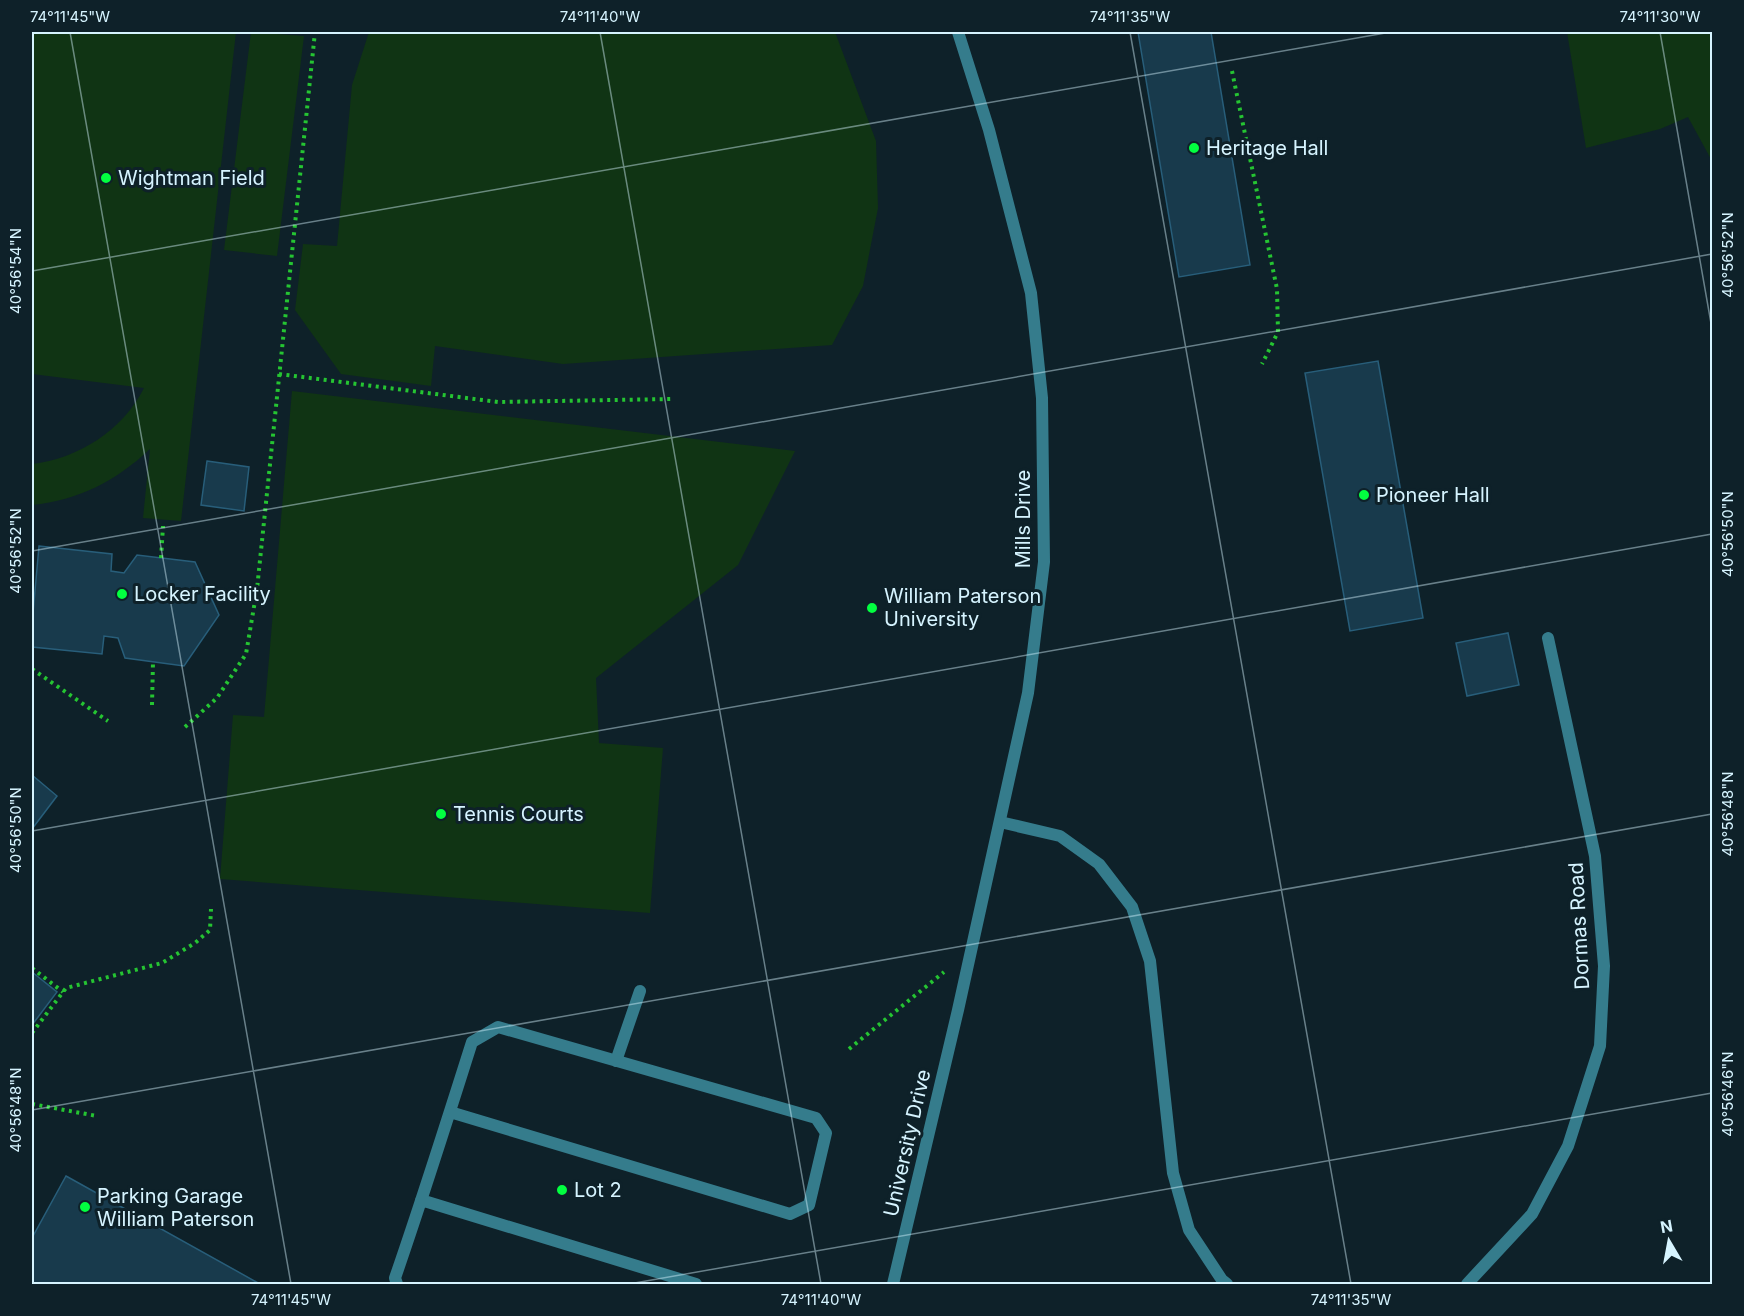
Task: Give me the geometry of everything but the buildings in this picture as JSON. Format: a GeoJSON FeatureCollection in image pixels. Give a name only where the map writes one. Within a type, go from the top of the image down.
{"type":"FeatureCollection","features":[{"type":"Feature","properties":{"kind":"street","name":"Mills Drive"},"geometry":{"type":"LineString","coordinates":[[958,32],[989,130],[1031,292],[1042,398],[1044,562],[1028,693],[958,1010]]}},
{"type":"Feature","properties":{"kind":"street","name":"Dormas Road"},"geometry":{"type":"LineString","coordinates":[[1467,1284],[1532,1214],[1568,1146],[1599,1046],[1605,966],[1594,856],[1548,638]]}},
{"type":"Feature","properties":{"kind":"street"},"geometry":{"type":"LineString","coordinates":[[1000,822],[1059,836],[1100,864],[1132,907],[1150,961],[1173,1173],[1189,1230],[1227,1284]]}},
{"type":"Feature","properties":{"kind":"street"},"geometry":{"type":"LineString","coordinates":[[616,1061],[640,991]]}},
{"type":"Feature","properties":{"kind":"street","name":"University Drive"},"geometry":{"type":"LineString","coordinates":[[893,1284],[958,1010]]}},
{"type":"Feature","properties":{"kind":"street"},"geometry":{"type":"LineString","coordinates":[[397,1284],[395,1278],[472,1042],[498,1027],[816,1118],[826,1132],[809,1205],[790,1214],[450,1112]]}},
{"type":"Feature","properties":{"kind":"street"},"geometry":{"type":"LineString","coordinates":[[421,1200],[696,1284]]}},
{"type":"Feature","properties":{"kind":"path"},"geometry":{"type":"LineString","coordinates":[[184,727],[217,698],[246,654],[257,589],[315,32]]}},
{"type":"Feature","properties":{"kind":"path"},"geometry":{"type":"LineString","coordinates":[[1232,71],[1277,289],[1278,332],[1263,364]]}},
{"type":"Feature","properties":{"kind":"path"},"geometry":{"type":"LineString","coordinates":[[279,374],[498,402],[671,399]]}},
{"type":"Feature","properties":{"kind":"path"},"geometry":{"type":"LineString","coordinates":[[161,558],[163,526]]}},
{"type":"Feature","properties":{"kind":"path"},"geometry":{"type":"LineString","coordinates":[[152,705],[153,662]]}},
{"type":"Feature","properties":{"kind":"path"},"geometry":{"type":"LineString","coordinates":[[32,670],[108,721]]}},
{"type":"Feature","properties":{"kind":"path"},"geometry":{"type":"LineString","coordinates":[[32,1033],[66,988],[162,963],[195,943],[210,930],[211,909]]}},
{"type":"Feature","properties":{"kind":"path"},"geometry":{"type":"LineString","coordinates":[[849,1049],[972,950]]}},
{"type":"Feature","properties":{"kind":"path"},"geometry":{"type":"LineString","coordinates":[[32,968],[63,992]]}},
{"type":"Feature","properties":{"kind":"path"},"geometry":{"type":"LineString","coordinates":[[32,1104],[97,1116]]}},
{"type":"Feature","properties":{"kind":"green space","name":"Wightman Field"},"geometry":{"type":"Polygon","coordinates":[[[32,32],[236,32],[181,521],[143,518],[150,449],[124,471],[96,487],[65,499],[32,505],[32,464],[66,456],[97,440],[124,417],[144,388],[32,374],[32,32]]]}},
{"type":"Feature","properties":{"kind":"green space"},"geometry":{"type":"Polygon","coordinates":[[[251,32],[304,36],[277,256],[224,250],[251,32]]]}},
{"type":"Feature","properties":{"kind":"green space"},"geometry":{"type":"Polygon","coordinates":[[[369,32],[835,32],[876,141],[878,208],[863,286],[832,345],[563,364],[435,346],[431,386],[341,374],[295,310],[303,244],[337,246],[352,85],[369,32]]]}},
{"type":"Feature","properties":{"kind":"green space"},"geometry":{"type":"Polygon","coordinates":[[[1567,32],[1712,32],[1712,161],[1688,117],[1660,129],[1586,148],[1567,32]]]}},
{"type":"Feature","properties":{"kind":"green space"},"geometry":{"type":"Polygon","coordinates":[[[292,391],[795,451],[738,565],[596,678],[599,743],[663,748],[650,913],[220,879],[233,715],[264,717],[292,391]]]}},
{"type":"Feature","properties":{"kind":"place","name":"Heritage Hall"},"geometry":{"type":"Point","coordinates":[1194,148]}},
{"type":"Feature","properties":{"kind":"place","name":"Wightman Field"},"geometry":{"type":"Point","coordinates":[106,178]}},
{"type":"Feature","properties":{"kind":"place","name":"Pioneer Hall"},"geometry":{"type":"Point","coordinates":[1364,495]}},
{"type":"Feature","properties":{"kind":"place","name":"Locker Facility"},"geometry":{"type":"Point","coordinates":[122,594]}},
{"type":"Feature","properties":{"kind":"place","name":"William Paterson University"},"geometry":{"type":"Point","coordinates":[872,608]}},
{"type":"Feature","properties":{"kind":"place","name":"Tennis Courts"},"geometry":{"type":"Point","coordinates":[441,814]}},
{"type":"Feature","properties":{"kind":"place","name":"Lot 2"},"geometry":{"type":"Point","coordinates":[562,1190]}},
{"type":"Feature","properties":{"kind":"place","name":"Parking Garage William Paterson"},"geometry":{"type":"Point","coordinates":[85,1207]}}]}
